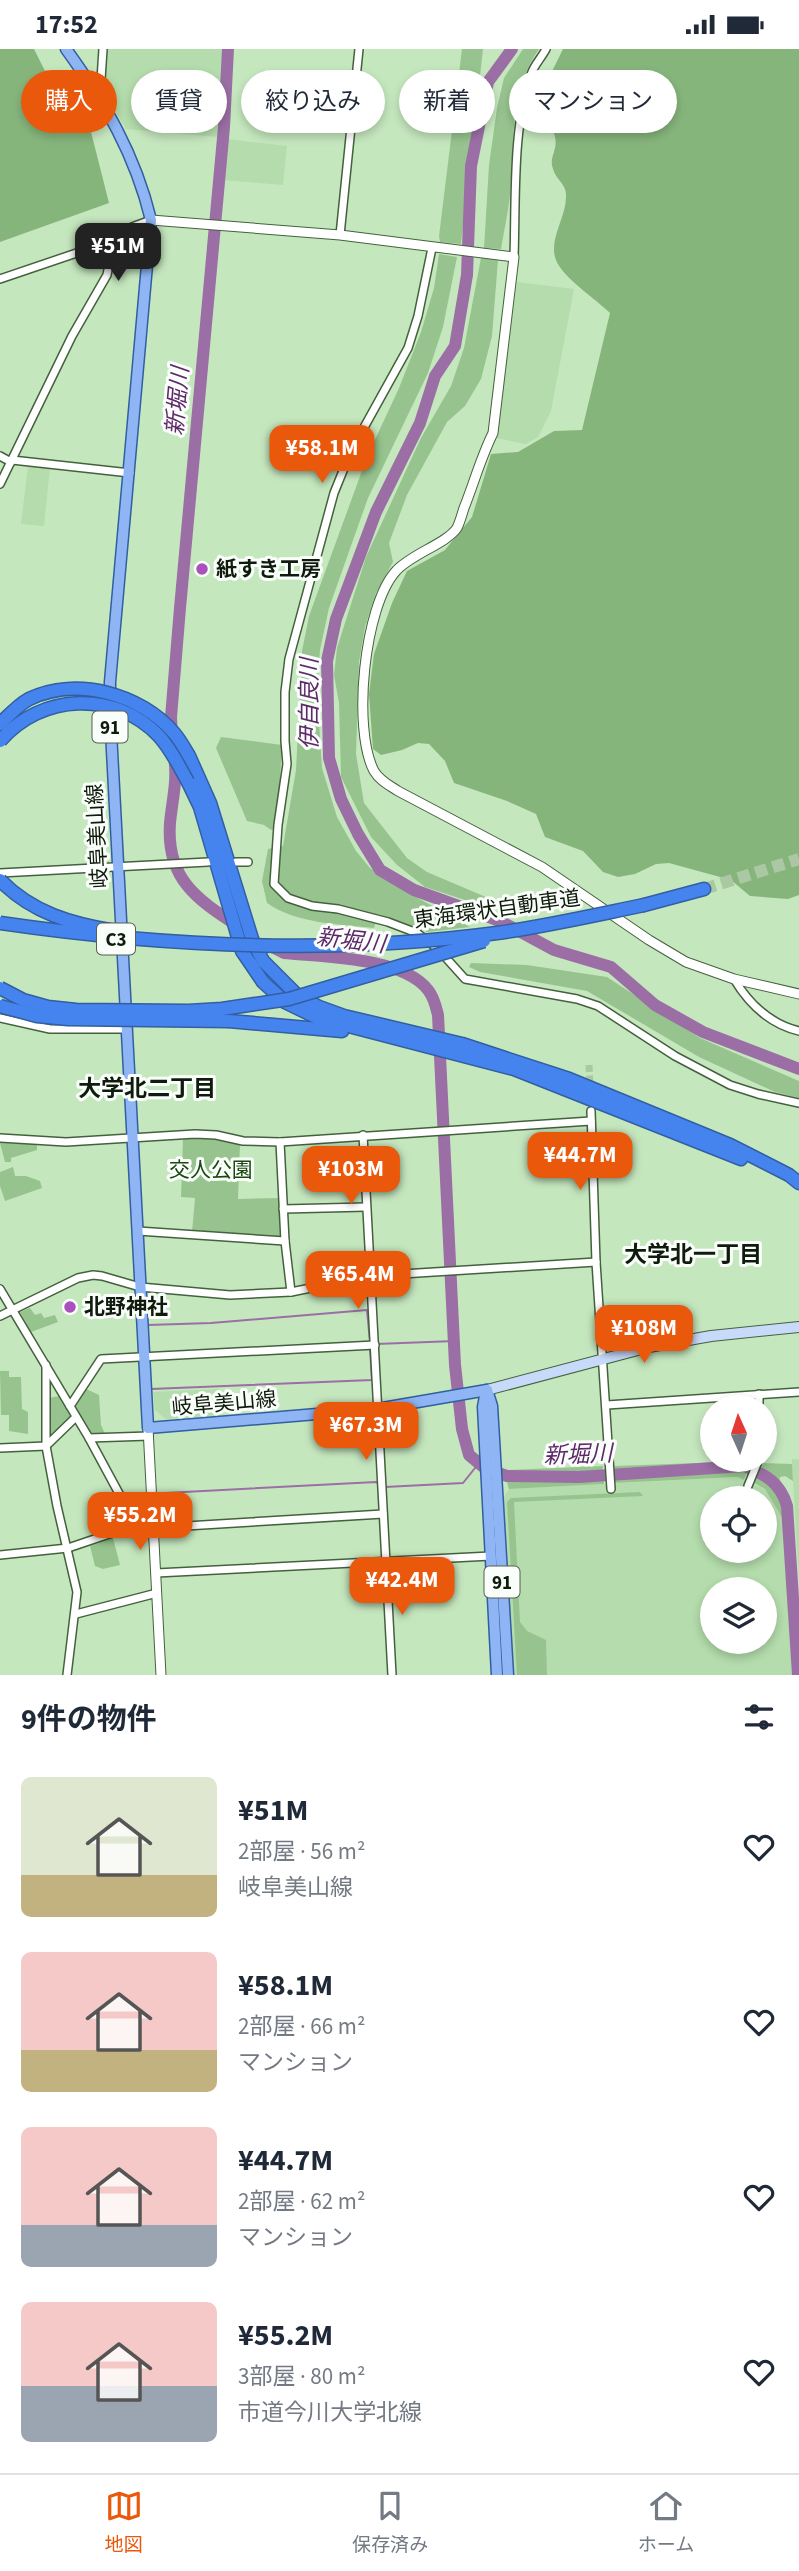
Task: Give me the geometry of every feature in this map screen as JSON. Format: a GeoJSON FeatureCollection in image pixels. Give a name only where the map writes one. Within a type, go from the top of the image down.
{"type":"FeatureCollection","features":[{"type":"Feature","properties":{"kind":"highway"},"geometry":{"type":"LineString","coordinates":[[0,714],[46,694],[84,690],[120,696],[149,711],[163,722],[175,734],[189,756],[210,803],[252,939],[263,961],[278,979],[297,995],[319,1007],[424,1040],[569,1079],[766,1162],[799,1183]]}},
{"type":"Feature","properties":{"kind":"highway"},"geometry":{"type":"LineString","coordinates":[[0,724],[27,700]]}},
{"type":"Feature","properties":{"kind":"highway"},"geometry":{"type":"LineString","coordinates":[[0,741],[22,720],[40,711],[76,702],[96,703],[117,709],[144,723],[167,746],[200,807],[238,948],[263,982],[285,1002],[318,1018],[377,1035]]}},
{"type":"Feature","properties":{"kind":"highway"},"geometry":{"type":"LineString","coordinates":[[0,880],[11,892],[30,905],[77,924],[238,948]]}},
{"type":"Feature","properties":{"kind":"highway","name":"東海環状自動車道"},"geometry":{"type":"LineString","coordinates":[[0,923],[112,939],[238,948],[373,944],[535,926],[644,905],[704,889]]}},
{"type":"Feature","properties":{"kind":"highway"},"geometry":{"type":"LineString","coordinates":[[0,988],[23,1000],[48,1007],[76,1010],[189,1011],[256,1005],[320,991],[418,958],[535,926]]}},
{"type":"Feature","properties":{"kind":"highway"},"geometry":{"type":"LineString","coordinates":[[0,1006],[37,1016],[68,1019],[229,1021],[424,1040]]}},
{"type":"Feature","properties":{"kind":"highway"},"geometry":{"type":"LineString","coordinates":[[461,1049],[730,1154],[773,1174],[799,1192]]}},
{"type":"Feature","properties":{"kind":"main road","name":"岐阜美山線"},"geometry":{"type":"LineString","coordinates":[[66,49],[82,70]]}},
{"type":"Feature","properties":{"kind":"main road","name":"岐阜美山線"},"geometry":{"type":"LineString","coordinates":[[117,128],[131,156],[151,219],[110,682],[110,729],[148,1432],[377,1409],[487,1390]]}},
{"type":"Feature","properties":{"kind":"main road"},"geometry":{"type":"LineString","coordinates":[[487,1390],[602,1359],[711,1336],[799,1327]]}},
{"type":"Feature","properties":{"kind":"main road","name":"91"},"geometry":{"type":"LineString","coordinates":[[487,1390],[483,1408],[491,1461],[508,1675]]}},
{"type":"Feature","properties":{"kind":"main road","name":"91"},"geometry":{"type":"LineString","coordinates":[[492,1488],[491,1556],[497,1675]]}},
{"type":"Feature","properties":{"kind":"street"},"geometry":{"type":"LineString","coordinates":[[102,70],[103,49]]}},
{"type":"Feature","properties":{"kind":"street"},"geometry":{"type":"LineString","coordinates":[[340,235],[359,49]]}},
{"type":"Feature","properties":{"kind":"street"},"geometry":{"type":"LineString","coordinates":[[546,49],[532,72],[525,97],[517,162],[514,257],[493,433],[457,528],[448,537],[423,550],[397,570],[382,589],[366,652],[364,704],[369,760],[380,779],[398,791],[542,867],[686,962],[734,979],[799,994]]}},
{"type":"Feature","properties":{"kind":"street"},"geometry":{"type":"LineString","coordinates":[[0,484],[72,336],[107,275],[113,244],[121,234],[132,227],[151,219],[340,235],[514,257]]}},
{"type":"Feature","properties":{"kind":"street"},"geometry":{"type":"LineString","coordinates":[[0,279],[106,243],[113,244]]}},
{"type":"Feature","properties":{"kind":"street"},"geometry":{"type":"LineString","coordinates":[[432,248],[418,316],[408,348],[351,451],[334,493],[289,659],[285,692],[287,764],[278,825],[274,884],[288,898],[312,906],[338,909],[388,922],[417,933],[438,949],[465,979],[577,999],[597,1006],[676,1056],[730,1085],[799,1103]]}},
{"type":"Feature","properties":{"kind":"street"},"geometry":{"type":"LineString","coordinates":[[0,456],[12,461],[130,473]]}},
{"type":"Feature","properties":{"kind":"street"},"geometry":{"type":"LineString","coordinates":[[0,873],[208,862]]}},
{"type":"Feature","properties":{"kind":"street"},"geometry":{"type":"LineString","coordinates":[[236,862],[248,862]]}},
{"type":"Feature","properties":{"kind":"street"},"geometry":{"type":"LineString","coordinates":[[734,979],[744,996],[770,1018],[787,1028],[799,1031]]}},
{"type":"Feature","properties":{"kind":"street"},"geometry":{"type":"LineString","coordinates":[[0,1018],[50,1029],[126,1029]]}},
{"type":"Feature","properties":{"kind":"street"},"geometry":{"type":"LineString","coordinates":[[591,1111],[596,1262],[611,1489]]}},
{"type":"Feature","properties":{"kind":"street"},"geometry":{"type":"LineString","coordinates":[[0,1137],[66,1142],[195,1134],[243,1141],[280,1142],[591,1121]]}},
{"type":"Feature","properties":{"kind":"street"},"geometry":{"type":"LineString","coordinates":[[363,1135],[392,1675]]}},
{"type":"Feature","properties":{"kind":"street"},"geometry":{"type":"LineString","coordinates":[[280,1142],[285,1241],[291,1292]]}},
{"type":"Feature","properties":{"kind":"street"},"geometry":{"type":"LineString","coordinates":[[284,1209],[366,1207]]}},
{"type":"Feature","properties":{"kind":"street"},"geometry":{"type":"LineString","coordinates":[[138,1231],[285,1241]]}},
{"type":"Feature","properties":{"kind":"street"},"geometry":{"type":"LineString","coordinates":[[0,1316],[78,1278],[93,1275],[140,1287],[230,1295],[291,1292],[370,1276],[596,1262]]}},
{"type":"Feature","properties":{"kind":"street"},"geometry":{"type":"LineString","coordinates":[[0,1289],[89,1438],[136,1525]]}},
{"type":"Feature","properties":{"kind":"street"},"geometry":{"type":"LineString","coordinates":[[70,1406],[101,1359],[374,1345]]}},
{"type":"Feature","properties":{"kind":"street"},"geometry":{"type":"LineString","coordinates":[[46,1365],[46,1446],[77,1592],[67,1675]]}},
{"type":"Feature","properties":{"kind":"street"},"geometry":{"type":"LineString","coordinates":[[607,1405],[799,1392]]}},
{"type":"Feature","properties":{"kind":"street"},"geometry":{"type":"LineString","coordinates":[[0,1448],[46,1446],[76,1416]]}},
{"type":"Feature","properties":{"kind":"street"},"geometry":{"type":"LineString","coordinates":[[89,1438],[148,1432],[161,1675]]}},
{"type":"Feature","properties":{"kind":"street"},"geometry":{"type":"LineString","coordinates":[[748,1486],[754,1472]]}},
{"type":"Feature","properties":{"kind":"street"},"geometry":{"type":"LineString","coordinates":[[0,1555],[68,1548],[136,1525],[153,1528],[383,1514]]}},
{"type":"Feature","properties":{"kind":"street"},"geometry":{"type":"LineString","coordinates":[[156,1573],[491,1556]]}},
{"type":"Feature","properties":{"kind":"street"},"geometry":{"type":"LineString","coordinates":[[76,1614],[157,1593]]}},
{"type":"Feature","properties":{"kind":"shaded area"},"geometry":{"type":"Polygon","coordinates":[[[0,49],[34,49],[44,70],[21,70],[21,133],[91,133],[109,203],[0,242],[0,49]]]}},
{"type":"Feature","properties":{"kind":"shaded area"},"geometry":{"type":"Polygon","coordinates":[[[106,49],[225,49],[224,70],[131,70],[131,129],[126,129],[117,114],[117,70],[104,70],[106,49]]]}},
{"type":"Feature","properties":{"kind":"shaded area"},"geometry":{"type":"Polygon","coordinates":[[[563,49],[799,49],[799,895],[788,899],[750,896],[731,880],[669,863],[656,864],[635,874],[618,877],[603,872],[583,851],[545,837],[536,814],[454,783],[445,761],[429,744],[418,743],[381,755],[373,749],[369,694],[374,654],[392,603],[407,571],[445,550],[472,517],[491,454],[518,452],[554,431],[582,430],[610,313],[565,274],[556,260],[554,245],[566,193],[552,166],[556,142],[554,133],[677,133],[677,70],[553,70],[563,49]]]}},
{"type":"Feature","properties":{"kind":"shaded area"},"geometry":{"type":"Polygon","coordinates":[[[172,133],[219,133],[219,137],[172,133]]]}},
{"type":"Feature","properties":{"kind":"shaded area"},"geometry":{"type":"Polygon","coordinates":[[[227,139],[287,146],[283,185],[224,180],[227,139]]]}},
{"type":"Feature","properties":{"kind":"shaded area"},"geometry":{"type":"Polygon","coordinates":[[[517,282],[574,289],[551,411],[538,437],[526,444],[496,438],[517,282]]]}},
{"type":"Feature","properties":{"kind":"shaded area"},"geometry":{"type":"Polygon","coordinates":[[[28,466],[50,468],[44,526],[21,524],[28,466]]]}},
{"type":"Feature","properties":{"kind":"shaded area"},"geometry":{"type":"Polygon","coordinates":[[[220,1389],[222,1415],[166,1419],[155,1410],[153,1392],[220,1389]]]}},
{"type":"Feature","properties":{"kind":"shaded area"},"geometry":{"type":"Polygon","coordinates":[[[792,1459],[799,1459],[799,1579],[792,1464],[792,1459]]]}},
{"type":"Feature","properties":{"kind":"shaded area"},"geometry":{"type":"Polygon","coordinates":[[[738,1477],[758,1486],[700,1486],[700,1563],[777,1563],[777,1509],[783,1519],[792,1675],[512,1675],[503,1498],[509,1489],[738,1477]]]}},
{"type":"Feature","properties":{"kind":"green space"},"geometry":{"type":"Polygon","coordinates":[[[462,49],[483,49],[481,70],[459,70],[462,49]]]}},
{"type":"Feature","properties":{"kind":"green space"},"geometry":{"type":"Polygon","coordinates":[[[523,49],[539,49],[527,70],[509,70],[523,49]]]}},
{"type":"Feature","properties":{"kind":"green space"},"geometry":{"type":"Polygon","coordinates":[[[509,70],[509,133],[514,133],[510,195],[501,249],[484,248],[489,165],[504,78],[509,70]]]}},
{"type":"Feature","properties":{"kind":"green space"},"geometry":{"type":"Polygon","coordinates":[[[452,133],[474,133],[461,244],[440,242],[452,133]]]}},
{"type":"Feature","properties":{"kind":"green space"},"geometry":{"type":"Polygon","coordinates":[[[439,254],[457,257],[443,327],[428,373],[368,498],[329,608],[320,650],[317,692],[322,768],[337,817],[356,851],[370,868],[398,887],[470,927],[427,932],[378,914],[374,928],[319,922],[291,915],[267,903],[262,881],[268,849],[283,846],[296,770],[302,651],[309,616],[367,457],[421,332],[434,288],[439,254]]]}},
{"type":"Feature","properties":{"kind":"green space"},"geometry":{"type":"Polygon","coordinates":[[[481,258],[498,260],[492,336],[481,379],[465,406],[447,422],[407,495],[389,543],[393,562],[376,593],[365,627],[359,662],[356,754],[364,803],[407,858],[427,872],[512,908],[512,911],[471,902],[425,887],[397,865],[371,837],[341,777],[339,703],[334,675],[337,648],[366,557],[421,438],[451,386],[464,348],[481,258]]]}},
{"type":"Feature","properties":{"kind":"green space"},"geometry":{"type":"Polygon","coordinates":[[[221,737],[282,745],[277,828],[271,830],[264,825],[247,821],[216,748],[221,737]]]}},
{"type":"Feature","properties":{"kind":"green space"},"geometry":{"type":"Polygon","coordinates":[[[471,963],[527,965],[607,977],[700,1038],[799,1081],[799,1098],[775,1092],[699,1057],[587,991],[480,972],[469,967],[471,963]]]}},
{"type":"Feature","properties":{"kind":"green space","name":"交人公園"},"geometry":{"type":"Polygon","coordinates":[[[203,1138],[240,1144],[238,1199],[280,1198],[282,1239],[192,1232],[195,1198],[181,1197],[183,1139],[203,1138]]]}},
{"type":"Feature","properties":{"kind":"green space"},"geometry":{"type":"Polygon","coordinates":[[[0,1143],[37,1144],[37,1150],[11,1158],[11,1162],[5,1162],[0,1143]]]}},
{"type":"Feature","properties":{"kind":"green space"},"geometry":{"type":"Polygon","coordinates":[[[13,1167],[15,1176],[26,1176],[40,1181],[42,1188],[5,1201],[0,1186],[0,1172],[13,1167]]]}},
{"type":"Feature","properties":{"kind":"green space"},"geometry":{"type":"Polygon","coordinates":[[[30,1308],[35,1315],[41,1313],[44,1318],[55,1315],[58,1322],[31,1332],[20,1312],[30,1308]]]}},
{"type":"Feature","properties":{"kind":"green space"},"geometry":{"type":"Polygon","coordinates":[[[0,1371],[9,1371],[9,1377],[21,1377],[22,1409],[28,1412],[28,1434],[9,1431],[9,1415],[1,1415],[0,1371]]]}},
{"type":"Feature","properties":{"kind":"green space"},"geometry":{"type":"Polygon","coordinates":[[[84,1388],[99,1395],[101,1425],[105,1434],[88,1433],[73,1404],[84,1388]]]}},
{"type":"Feature","properties":{"kind":"green space"},"geometry":{"type":"Polygon","coordinates":[[[60,1396],[71,1411],[71,1417],[48,1441],[48,1398],[60,1396]]]}},
{"type":"Feature","properties":{"kind":"green space"},"geometry":{"type":"Polygon","coordinates":[[[700,1463],[700,1467],[615,1472],[614,1466],[700,1463]]]}},
{"type":"Feature","properties":{"kind":"green space"},"geometry":{"type":"Polygon","coordinates":[[[777,1463],[792,1464],[793,1481],[785,1476],[780,1477],[778,1494],[788,1516],[783,1519],[777,1509],[777,1486],[760,1486],[754,1483],[759,1472],[777,1472],[777,1463]]]}},
{"type":"Feature","properties":{"kind":"green space"},"geometry":{"type":"Polygon","coordinates":[[[603,1466],[602,1473],[507,1475],[507,1470],[603,1466]]]}},
{"type":"Feature","properties":{"kind":"green space"},"geometry":{"type":"Polygon","coordinates":[[[700,1472],[748,1472],[744,1480],[738,1477],[615,1483],[615,1477],[700,1472]]]}},
{"type":"Feature","properties":{"kind":"green space"},"geometry":{"type":"Polygon","coordinates":[[[604,1478],[604,1484],[509,1489],[506,1479],[604,1478]]]}},
{"type":"Feature","properties":{"kind":"green space"},"geometry":{"type":"Polygon","coordinates":[[[640,1492],[643,1496],[514,1502],[520,1622],[527,1631],[546,1640],[547,1675],[517,1675],[507,1502],[511,1498],[640,1492]]]}},
{"type":"Feature","properties":{"kind":"green space"},"geometry":{"type":"Polygon","coordinates":[[[113,1538],[120,1565],[103,1569],[95,1566],[90,1546],[113,1538]]]}},
{"type":"Feature","properties":{"kind":"waterway","name":"新堀川"},"geometry":{"type":"LineString","coordinates":[[172,739],[171,717],[224,127],[228,49]]}},
{"type":"Feature","properties":{"kind":"waterway","name":"伊自良川"},"geometry":{"type":"LineString","coordinates":[[512,49],[488,82],[471,166],[467,275],[455,346],[435,376],[420,423],[376,512],[336,619],[327,661],[329,758],[341,799],[380,870],[414,890],[500,921],[554,950],[611,967],[655,1005],[703,1032],[799,1069]]}},
{"type":"Feature","properties":{"kind":"waterway","name":"新堀川"},"geometry":{"type":"LineString","coordinates":[[174,757],[175,782],[170,823],[173,859],[179,873],[197,896],[238,926]]}},
{"type":"Feature","properties":{"kind":"waterway","name":"新堀川"},"geometry":{"type":"LineString","coordinates":[[268,945],[284,953],[382,965],[416,979],[433,999],[438,1015],[455,1365],[462,1429],[469,1455],[486,1469],[507,1476],[579,1477],[744,1466],[765,1476],[776,1485],[787,1506],[798,1675]]}},
{"type":"Feature","properties":{"kind":"waterway"},"geometry":{"type":"LineString","coordinates":[[148,1325],[211,1323],[367,1310],[370,1342]]}},
{"type":"Feature","properties":{"kind":"waterway"},"geometry":{"type":"LineString","coordinates":[[376,1344],[455,1341]]}},
{"type":"Feature","properties":{"kind":"waterway"},"geometry":{"type":"LineString","coordinates":[[151,1389],[372,1380],[370,1348]]}},
{"type":"Feature","properties":{"kind":"waterway"},"geometry":{"type":"LineString","coordinates":[[385,1487],[463,1483],[479,1463]]}},
{"type":"Feature","properties":{"kind":"waterway"},"geometry":{"type":"LineString","coordinates":[[165,1493],[376,1482],[380,1484]]}},
{"type":"Feature","properties":{"kind":"tunnel"},"geometry":{"type":"LineString","coordinates":[[704,889],[799,859]]}},
{"type":"Feature","properties":{"kind":"tunnel"},"geometry":{"type":"LineString","coordinates":[[589,1065],[591,1111]]}},
{"type":"Feature","properties":{"kind":"place","name":"紙すき工房"},"geometry":{"type":"Point","coordinates":[202,569]}},
{"type":"Feature","properties":{"kind":"place","name":"北野神社"},"geometry":{"type":"Point","coordinates":[70,1307]}},
{"type":"Feature","properties":{"kind":"district","name":"大学北二丁目"},"geometry":{"type":"Point","coordinates":[147,1088]}},
{"type":"Feature","properties":{"kind":"district","name":"大学北一丁目"},"geometry":{"type":"Point","coordinates":[693,1254]}}]}
